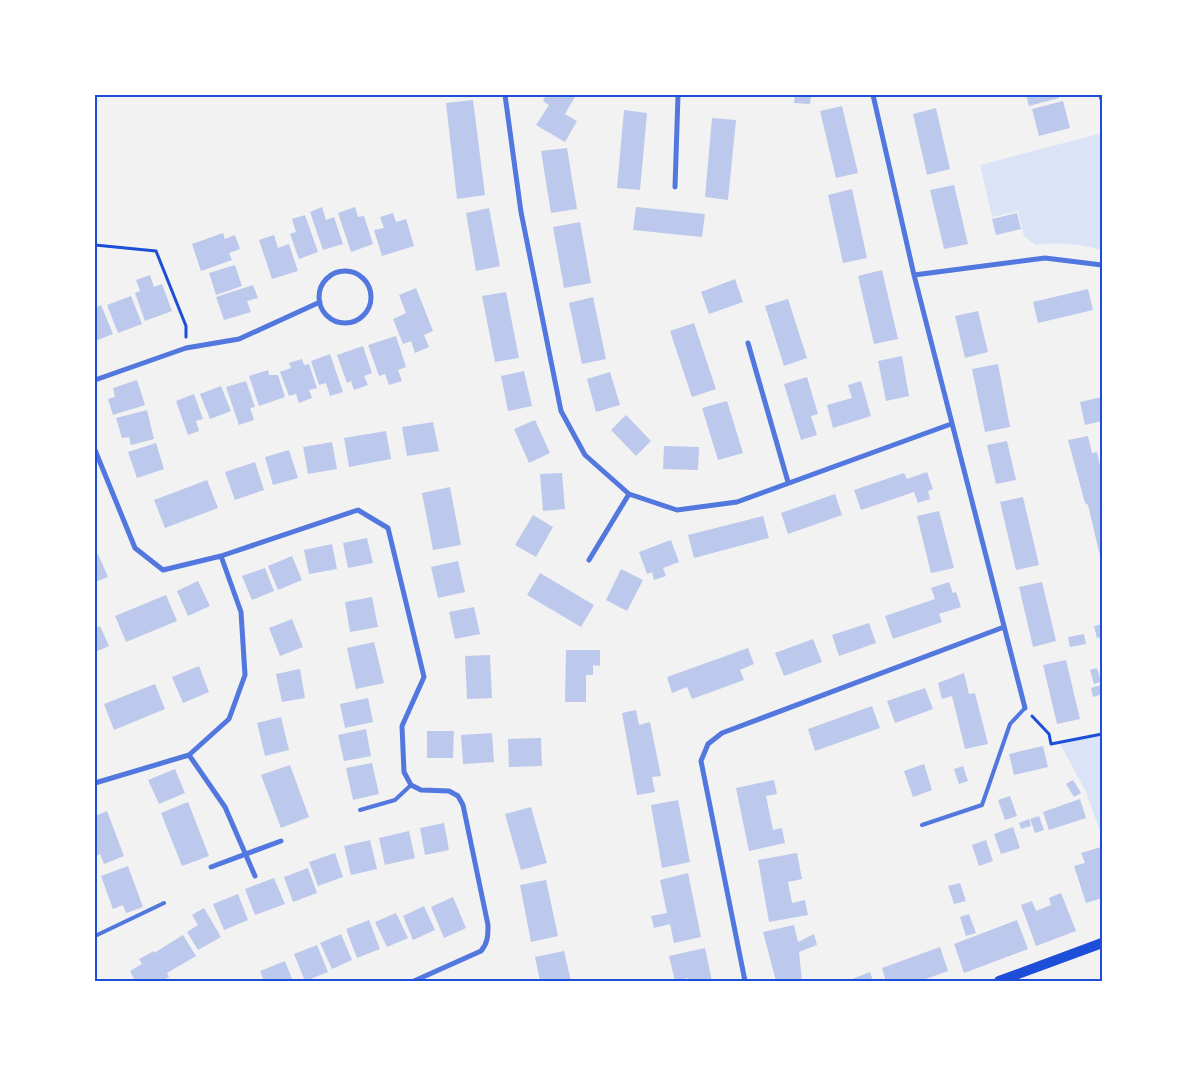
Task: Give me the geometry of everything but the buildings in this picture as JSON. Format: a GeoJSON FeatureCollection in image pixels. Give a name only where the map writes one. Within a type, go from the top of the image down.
{"type":"FeatureCollection","features":[{"type":"Feature","properties":{"kind":"main road"},"geometry":{"type":"LineString","coordinates":[[999,981],[1102,943]]}},
{"type":"Feature","properties":{"kind":"street"},"geometry":{"type":"LineString","coordinates":[[505,95],[521,212],[561,411],[585,455],[629,494],[677,510],[736,502],[952,424]]}},
{"type":"Feature","properties":{"kind":"street"},"geometry":{"type":"LineString","coordinates":[[675,186],[678,95]]}},
{"type":"Feature","properties":{"kind":"street"},"geometry":{"type":"LineString","coordinates":[[873,95],[914,275],[1025,708]]}},
{"type":"Feature","properties":{"kind":"street"},"geometry":{"type":"LineString","coordinates":[[914,275],[1045,258],[1102,265]]}},
{"type":"Feature","properties":{"kind":"street"},"geometry":{"type":"LineString","coordinates":[[352,272],[367,282],[370,290],[370,307],[359,319],[351,323],[343,323],[328,317],[320,302],[322,285],[335,273],[352,272]]}},
{"type":"Feature","properties":{"kind":"street"},"geometry":{"type":"LineString","coordinates":[[95,380],[186,348],[239,340],[320,302]]}},
{"type":"Feature","properties":{"kind":"street"},"geometry":{"type":"LineString","coordinates":[[748,343],[788,482]]}},
{"type":"Feature","properties":{"kind":"street"},"geometry":{"type":"LineString","coordinates":[[95,450],[135,548],[163,570],[221,556],[358,510],[388,528],[424,677],[402,726],[404,772],[411,785],[421,790],[449,791],[458,796],[463,805],[488,934],[485,946],[476,954],[414,981]]}},
{"type":"Feature","properties":{"kind":"street"},"geometry":{"type":"LineString","coordinates":[[589,560],[629,494]]}},
{"type":"Feature","properties":{"kind":"street"},"geometry":{"type":"LineString","coordinates":[[95,783],[189,755],[229,719],[245,675],[241,612],[221,556]]}},
{"type":"Feature","properties":{"kind":"street"},"geometry":{"type":"LineString","coordinates":[[745,981],[701,761],[708,744],[722,732],[1004,626]]}},
{"type":"Feature","properties":{"kind":"street"},"geometry":{"type":"LineString","coordinates":[[189,755],[225,806],[254,876]]}},
{"type":"Feature","properties":{"kind":"street"},"geometry":{"type":"LineString","coordinates":[[212,867],[281,841]]}},
{"type":"Feature","properties":{"kind":"lane"},"geometry":{"type":"LineString","coordinates":[[922,825],[982,805],[1010,724],[1025,708]]}},
{"type":"Feature","properties":{"kind":"lane"},"geometry":{"type":"LineString","coordinates":[[360,810],[395,800],[411,785]]}},
{"type":"Feature","properties":{"kind":"lane"},"geometry":{"type":"LineString","coordinates":[[95,936],[164,903]]}},
{"type":"Feature","properties":{"kind":"path"},"geometry":{"type":"LineString","coordinates":[[1100,95],[1102,102]]}},
{"type":"Feature","properties":{"kind":"path"},"geometry":{"type":"LineString","coordinates":[[95,244],[156,251],[186,326],[186,348]]}},
{"type":"Feature","properties":{"kind":"path"},"geometry":{"type":"LineString","coordinates":[[1025,708],[1049,734],[1051,744],[1102,734]]}},
{"type":"Feature","properties":{"kind":"shaded area"},"geometry":{"type":"Polygon","coordinates":[[[1102,133],[1102,250],[1068,244],[1035,245],[1024,236],[1018,211],[992,217],[980,165],[1102,133]]]}},
{"type":"Feature","properties":{"kind":"shaded area"},"geometry":{"type":"Polygon","coordinates":[[[1102,734],[1102,837],[1086,792],[1059,742],[1102,734]]]}}]}
